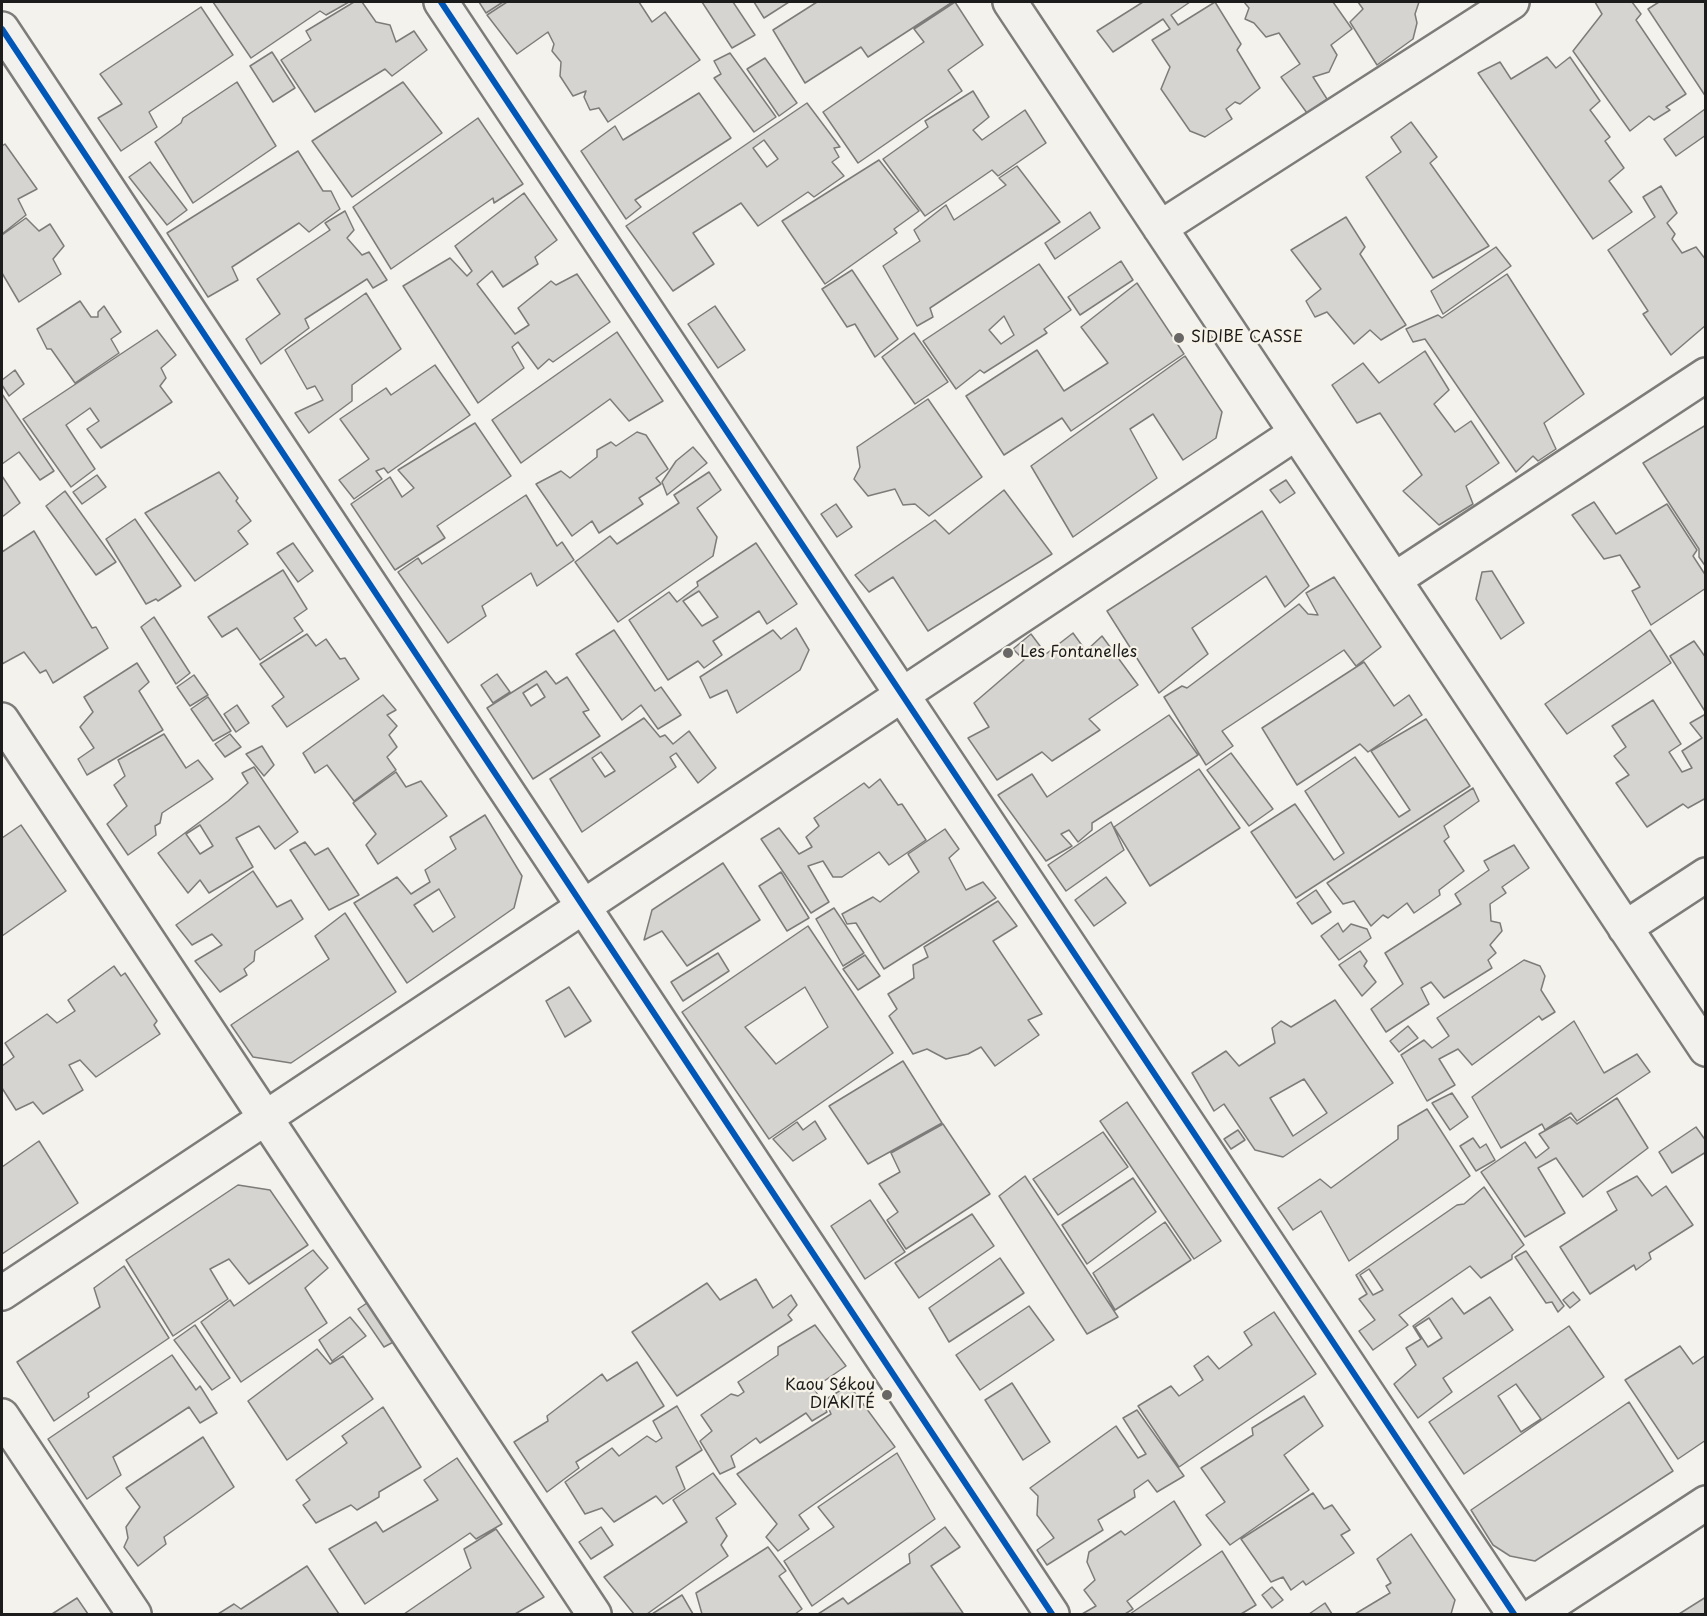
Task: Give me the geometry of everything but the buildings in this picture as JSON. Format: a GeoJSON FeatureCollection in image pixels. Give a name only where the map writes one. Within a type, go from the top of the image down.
{"type":"FeatureCollection","features":[{"type":"Feature","properties":{"kind":"street"},"geometry":{"type":"LineString","coordinates":[[441,2],[1514,1614]]}},
{"type":"Feature","properties":{"kind":"street"},"geometry":{"type":"LineString","coordinates":[[1010,2],[1706,1049]]}},
{"type":"Feature","properties":{"kind":"street"},"geometry":{"type":"LineString","coordinates":[[1160,228],[1512,2]]}},
{"type":"Feature","properties":{"kind":"street"},"geometry":{"type":"LineString","coordinates":[[2,29],[1052,1614]]}},
{"type":"Feature","properties":{"kind":"street"},"geometry":{"type":"LineString","coordinates":[[1394,580],[1706,375]]}},
{"type":"Feature","properties":{"kind":"street"},"geometry":{"type":"LineString","coordinates":[[2,1293],[1296,433]]}},
{"type":"Feature","properties":{"kind":"street"},"geometry":{"type":"LineString","coordinates":[[2,720],[594,1614]]}},
{"type":"Feature","properties":{"kind":"street"},"geometry":{"type":"LineString","coordinates":[[1625,928],[1706,875]]}},
{"type":"Feature","properties":{"kind":"street"},"geometry":{"type":"LineString","coordinates":[[2,1416],[134,1614]]}},
{"type":"Feature","properties":{"kind":"street"},"geometry":{"type":"LineString","coordinates":[[1536,1614],[1706,1503]]}},
{"type":"Feature","properties":{"kind":"cycle path"},"geometry":{"type":"LineString","coordinates":[[441,2],[1514,1614]]}},
{"type":"Feature","properties":{"kind":"cycle path"},"geometry":{"type":"LineString","coordinates":[[2,29],[1052,1614]]}},
{"type":"Feature","properties":{"kind":"place","name":"SIDIBE CASSE"},"geometry":{"type":"Point","coordinates":[1179,338]}},
{"type":"Feature","properties":{"kind":"place","name":"Les Fontanelles"},"geometry":{"type":"Point","coordinates":[1008,653]}},
{"type":"Feature","properties":{"kind":"place","name":"Kaou Sékou DIAKITÉ"},"geometry":{"type":"Point","coordinates":[887,1395]}}]}
